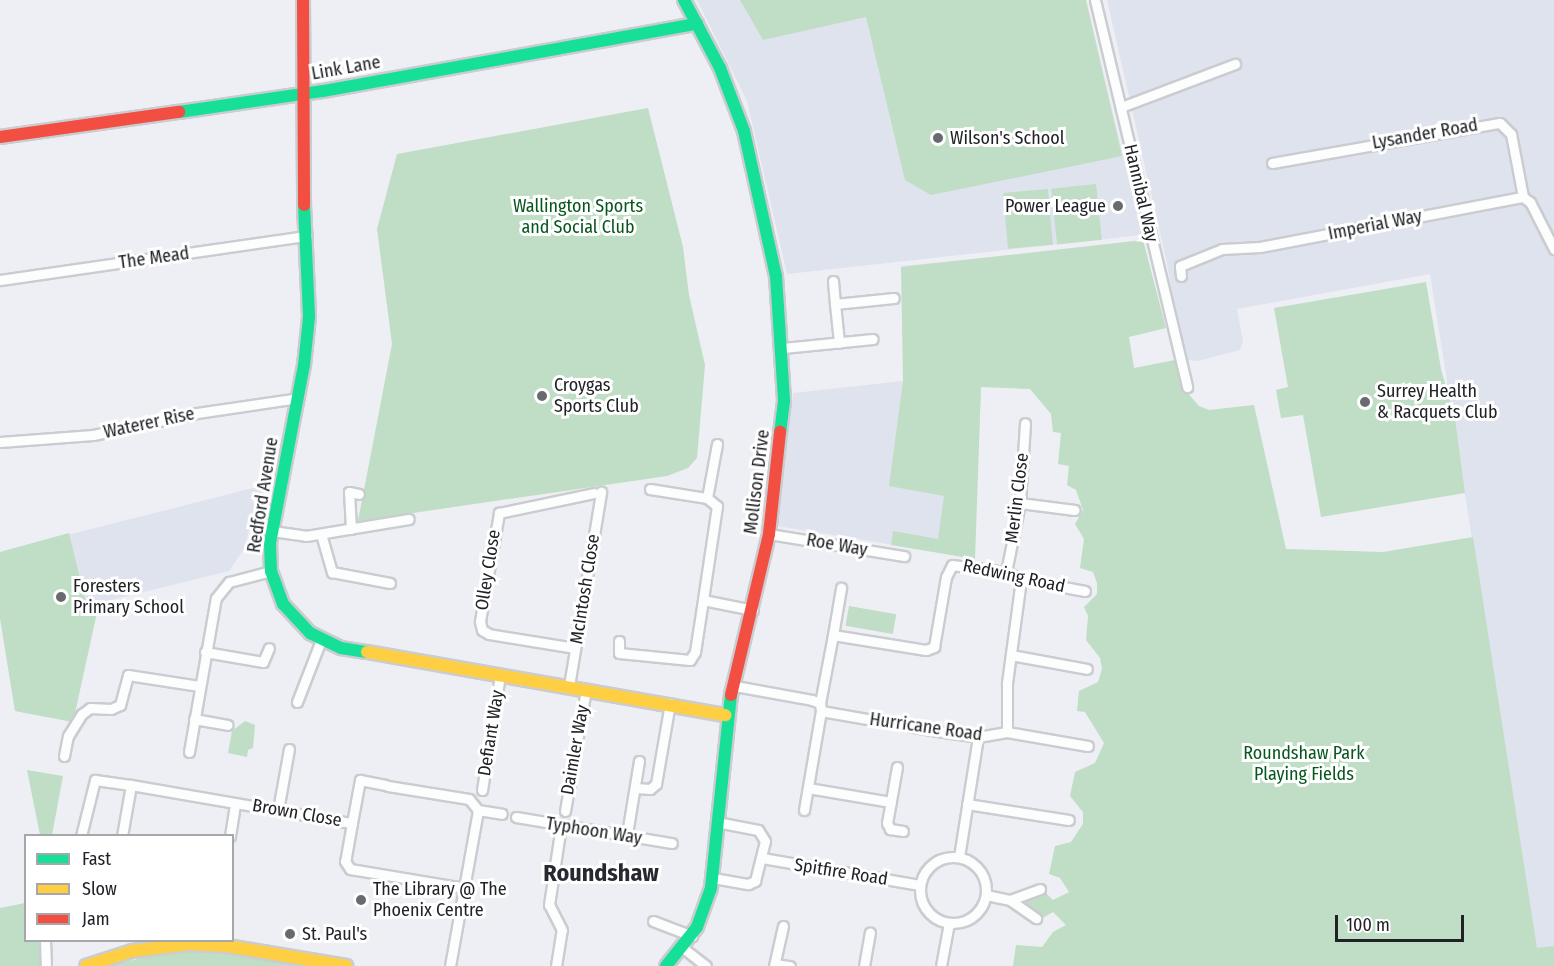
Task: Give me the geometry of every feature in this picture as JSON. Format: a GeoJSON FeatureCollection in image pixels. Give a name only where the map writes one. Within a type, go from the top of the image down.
{"type":"FeatureCollection","features":[{"type":"Feature","properties":{"kind":"street","name":"Redford Avenue"},"geometry":{"type":"LineString","coordinates":[[303,0],[308,332],[298,399],[272,531],[271,571],[288,611],[321,640],[410,660],[670,703],[726,715]]}},
{"type":"Feature","properties":{"kind":"street","name":"Mollison Drive"},"geometry":{"type":"LineString","coordinates":[[666,966],[692,936],[705,909],[713,878],[726,715],[735,686],[769,534],[782,434],[783,348],[780,304],[744,131],[720,68],[684,0]]}},
{"type":"Feature","properties":{"kind":"street","name":"Hannibal Way"},"geometry":{"type":"LineString","coordinates":[[1095,0],[1187,387]]}},
{"type":"Feature","properties":{"kind":"street","name":"Link Lane"},"geometry":{"type":"LineString","coordinates":[[0,137],[303,94],[697,24]]}},
{"type":"Feature","properties":{"kind":"street"},"geometry":{"type":"LineString","coordinates":[[1121,107],[1235,64]]}},
{"type":"Feature","properties":{"kind":"street","name":"Lysander Road"},"geometry":{"type":"LineString","coordinates":[[1272,163],[1500,123],[1511,134],[1523,197]]}},
{"type":"Feature","properties":{"kind":"street"},"geometry":{"type":"LineString","coordinates":[[1523,197],[1530,202],[1554,249]]}},
{"type":"Feature","properties":{"kind":"street","name":"Imperial Way"},"geometry":{"type":"LineString","coordinates":[[1181,276],[1180,266],[1222,249],[1260,247],[1523,197]]}},
{"type":"Feature","properties":{"kind":"street","name":"The Mead"},"geometry":{"type":"LineString","coordinates":[[0,280],[307,236]]}},
{"type":"Feature","properties":{"kind":"street"},"geometry":{"type":"LineString","coordinates":[[833,281],[839,343]]}},
{"type":"Feature","properties":{"kind":"street"},"geometry":{"type":"LineString","coordinates":[[835,304],[894,298]]}},
{"type":"Feature","properties":{"kind":"street"},"geometry":{"type":"LineString","coordinates":[[783,348],[873,339]]}},
{"type":"Feature","properties":{"kind":"street","name":"Waterer Rise"},"geometry":{"type":"LineString","coordinates":[[0,442],[93,435],[197,413],[298,399]]}},
{"type":"Feature","properties":{"kind":"street","name":"Merlin Close"},"geometry":{"type":"LineString","coordinates":[[1006,572],[1020,503],[1025,423]]}},
{"type":"Feature","properties":{"kind":"street"},"geometry":{"type":"LineString","coordinates":[[707,498],[717,444]]}},
{"type":"Feature","properties":{"kind":"street"},"geometry":{"type":"LineString","coordinates":[[619,641],[618,653],[690,660],[695,652],[717,510],[715,502],[707,498],[650,489]]}},
{"type":"Feature","properties":{"kind":"street"},"geometry":{"type":"LineString","coordinates":[[351,529],[349,492],[359,494]]}},
{"type":"Feature","properties":{"kind":"street","name":"McIntosh Close"},"geometry":{"type":"LineString","coordinates":[[568,686],[598,492]]}},
{"type":"Feature","properties":{"kind":"street","name":"Olley Close"},"geometry":{"type":"LineString","coordinates":[[575,648],[489,634],[482,630],[480,621],[499,513],[598,492]]}},
{"type":"Feature","properties":{"kind":"street"},"geometry":{"type":"LineString","coordinates":[[1020,503],[1075,510]]}},
{"type":"Feature","properties":{"kind":"street"},"geometry":{"type":"LineString","coordinates":[[272,531],[302,536],[409,519]]}},
{"type":"Feature","properties":{"kind":"street"},"geometry":{"type":"LineString","coordinates":[[321,534],[332,572],[390,583]]}},
{"type":"Feature","properties":{"kind":"street","name":"Roe Way"},"geometry":{"type":"LineString","coordinates":[[769,534],[904,556]]}},
{"type":"Feature","properties":{"kind":"street","name":"Redwing Road"},"geometry":{"type":"LineString","coordinates":[[833,635],[931,649],[952,565],[1006,572],[1021,579],[1085,591]]}},
{"type":"Feature","properties":{"kind":"street"},"geometry":{"type":"LineString","coordinates":[[189,752],[216,598],[237,578],[271,571]]}},
{"type":"Feature","properties":{"kind":"street","name":"Hurricane Road"},"geometry":{"type":"LineString","coordinates":[[735,686],[820,707],[978,737],[1007,732],[1011,655],[1021,579]]}},
{"type":"Feature","properties":{"kind":"street"},"geometry":{"type":"LineString","coordinates":[[804,810],[841,588]]}},
{"type":"Feature","properties":{"kind":"street"},"geometry":{"type":"LineString","coordinates":[[703,600],[753,610]]}},
{"type":"Feature","properties":{"kind":"street"},"geometry":{"type":"LineString","coordinates":[[297,702],[321,640]]}},
{"type":"Feature","properties":{"kind":"street"},"geometry":{"type":"LineString","coordinates":[[205,652],[263,662],[269,648]]}},
{"type":"Feature","properties":{"kind":"street"},"geometry":{"type":"LineString","coordinates":[[1011,655],[1087,669]]}},
{"type":"Feature","properties":{"kind":"street"},"geometry":{"type":"LineString","coordinates":[[64,756],[68,736],[82,714],[90,708],[111,709],[120,705],[128,675],[199,686]]}},
{"type":"Feature","properties":{"kind":"street","name":"Defiant Way"},"geometry":{"type":"LineString","coordinates":[[482,790],[500,675]]}},
{"type":"Feature","properties":{"kind":"street","name":"Daimler Way"},"geometry":{"type":"LineString","coordinates":[[565,811],[586,689]]}},
{"type":"Feature","properties":{"kind":"street"},"geometry":{"type":"LineString","coordinates":[[635,788],[650,789],[656,784],[670,703]]}},
{"type":"Feature","properties":{"kind":"street"},"geometry":{"type":"LineString","coordinates":[[194,719],[227,725]]}},
{"type":"Feature","properties":{"kind":"street"},"geometry":{"type":"LineString","coordinates":[[1007,732],[1088,746]]}},
{"type":"Feature","properties":{"kind":"street"},"geometry":{"type":"LineString","coordinates":[[959,857],[978,737]]}},
{"type":"Feature","properties":{"kind":"street"},"geometry":{"type":"LineString","coordinates":[[278,810],[289,749]]}},
{"type":"Feature","properties":{"kind":"street"},"geometry":{"type":"LineString","coordinates":[[628,828],[639,762]]}},
{"type":"Feature","properties":{"kind":"street"},"geometry":{"type":"LineString","coordinates":[[897,767],[887,823],[890,828],[903,831]]}},
{"type":"Feature","properties":{"kind":"street","name":"Brown Close"},"geometry":{"type":"LineString","coordinates":[[82,834],[95,780],[131,785],[351,823],[345,861],[350,869],[465,888]]}},
{"type":"Feature","properties":{"kind":"street"},"geometry":{"type":"LineString","coordinates":[[351,823],[360,780],[472,800],[478,810],[450,966]]}},
{"type":"Feature","properties":{"kind":"street"},"geometry":{"type":"LineString","coordinates":[[122,834],[131,785]]}},
{"type":"Feature","properties":{"kind":"street"},"geometry":{"type":"LineString","coordinates":[[808,788],[891,802]]}},
{"type":"Feature","properties":{"kind":"street"},"geometry":{"type":"LineString","coordinates":[[230,834],[235,803]]}},
{"type":"Feature","properties":{"kind":"street"},"geometry":{"type":"LineString","coordinates":[[967,804],[1069,820]]}},
{"type":"Feature","properties":{"kind":"street"},"geometry":{"type":"LineString","coordinates":[[478,810],[502,814]]}},
{"type":"Feature","properties":{"kind":"street","name":"Typhoon Way"},"geometry":{"type":"LineString","coordinates":[[516,817],[672,843]]}},
{"type":"Feature","properties":{"kind":"street"},"geometry":{"type":"LineString","coordinates":[[713,878],[752,883],[758,878],[765,838],[761,831],[717,822]]}},
{"type":"Feature","properties":{"kind":"street"},"geometry":{"type":"LineString","coordinates":[[556,966],[562,930],[549,905],[561,826]]}},
{"type":"Feature","properties":{"kind":"street"},"geometry":{"type":"LineString","coordinates":[[959,857],[976,865],[982,874],[986,895],[975,915],[949,923],[930,914],[924,905],[920,885],[929,867],[938,860],[959,857]]}},
{"type":"Feature","properties":{"kind":"street","name":"Spitfire Road"},"geometry":{"type":"LineString","coordinates":[[762,858],[920,885]]}},
{"type":"Feature","properties":{"kind":"street"},"geometry":{"type":"LineString","coordinates":[[1010,900],[1040,889]]}},
{"type":"Feature","properties":{"kind":"street"},"geometry":{"type":"LineString","coordinates":[[986,895],[1010,900],[1036,918]]}},
{"type":"Feature","properties":{"kind":"street"},"geometry":{"type":"LineString","coordinates":[[653,921],[692,936]]}},
{"type":"Feature","properties":{"kind":"street"},"geometry":{"type":"LineString","coordinates":[[941,966],[949,923]]}},
{"type":"Feature","properties":{"kind":"street"},"geometry":{"type":"LineString","coordinates":[[783,926],[774,965],[790,966]]}},
{"type":"Feature","properties":{"kind":"street"},"geometry":{"type":"LineString","coordinates":[[864,966],[870,933]]}},
{"type":"Feature","properties":{"kind":"street"},"geometry":{"type":"LineString","coordinates":[[45,942],[46,966]]}},
{"type":"Feature","properties":{"kind":"street"},"geometry":{"type":"LineString","coordinates":[[86,966],[148,948],[213,943],[308,963],[346,966]]}},
{"type":"Feature","properties":{"kind":"street"},"geometry":{"type":"LineString","coordinates":[[683,948],[706,966]]}},
{"type":"Feature","properties":{"kind":"shaded area","name":"Wilson's School"},"geometry":{"type":"Polygon","coordinates":[[[697,0],[1086,0],[1142,235],[787,274],[747,101],[697,0]]]}},
{"type":"Feature","properties":{"kind":"shaded area"},"geometry":{"type":"Polygon","coordinates":[[[1107,0],[1554,0],[1554,946],[1537,949],[1430,274],[1237,309],[1243,341],[1240,350],[1198,361],[1188,360],[1176,321],[1168,268],[1107,0]]]}},
{"type":"Feature","properties":{"kind":"shaded area"},"geometry":{"type":"Polygon","coordinates":[[[994,257],[991,387],[981,387],[974,558],[777,526],[793,393],[903,381],[905,327],[901,266],[994,257]]]}},
{"type":"Feature","properties":{"kind":"shaded area","name":"Foresters Primary School"},"geometry":{"type":"Polygon","coordinates":[[[273,483],[269,503],[253,517],[244,549],[229,571],[99,603],[73,722],[15,711],[0,618],[0,552],[273,483]]]}},
{"type":"Feature","properties":{"kind":"green space"},"geometry":{"type":"Polygon","coordinates":[[[740,0],[1086,0],[1122,156],[931,195],[905,180],[866,17],[763,40],[740,0]]]}},
{"type":"Feature","properties":{"kind":"green space","name":"Wallington Sports and Social Club"},"geometry":{"type":"Polygon","coordinates":[[[648,108],[683,247],[689,295],[705,365],[697,458],[688,468],[667,476],[358,521],[392,344],[377,229],[397,154],[648,108]]]}},
{"type":"Feature","properties":{"kind":"green space"},"geometry":{"type":"Polygon","coordinates":[[[1096,184],[1102,240],[1057,244],[1051,189],[1096,184]]]}},
{"type":"Feature","properties":{"kind":"green space"},"geometry":{"type":"Polygon","coordinates":[[[1048,189],[1053,245],[1008,249],[1003,193],[1048,189]]]}},
{"type":"Feature","properties":{"kind":"green space","name":"Roundshaw Park Playing Fields"},"geometry":{"type":"Polygon","coordinates":[[[1143,240],[1166,328],[1129,337],[1134,368],[1175,360],[1185,390],[1199,406],[1209,410],[1254,405],[1286,549],[1383,552],[1473,537],[1537,948],[1554,946],[1554,966],[1013,966],[1016,945],[1042,947],[1053,932],[1066,925],[1053,912],[1041,919],[1028,911],[1019,900],[1044,891],[1053,900],[1069,892],[1060,878],[1049,874],[1055,846],[1071,842],[1083,824],[1083,812],[1070,796],[1075,772],[1095,763],[1104,743],[1085,712],[1077,711],[1079,691],[1098,682],[1102,669],[1100,658],[1086,640],[1088,616],[1084,607],[1097,594],[1097,583],[1093,572],[1080,568],[1084,539],[1075,524],[1083,510],[1076,490],[1067,485],[1069,466],[1058,464],[1061,433],[1053,432],[1051,414],[1030,389],[981,387],[975,559],[891,545],[893,531],[938,539],[944,496],[889,486],[903,381],[901,267],[1143,240]]]}},
{"type":"Feature","properties":{"kind":"green space","name":"Surrey Health & Racquets Club"},"geometry":{"type":"Polygon","coordinates":[[[1426,282],[1441,369],[1455,419],[1465,493],[1321,517],[1303,415],[1281,418],[1276,390],[1288,387],[1274,308],[1426,282]]]}},
{"type":"Feature","properties":{"kind":"green space"},"geometry":{"type":"Polygon","coordinates":[[[69,533],[86,603],[99,603],[73,722],[15,711],[0,618],[0,552],[69,533]]]}},
{"type":"Feature","properties":{"kind":"green space"},"geometry":{"type":"Polygon","coordinates":[[[849,606],[896,614],[893,634],[846,626],[849,606]]]}},
{"type":"Feature","properties":{"kind":"green space"},"geometry":{"type":"Polygon","coordinates":[[[245,721],[255,725],[253,748],[248,750],[247,757],[228,753],[232,731],[245,721]]]}},
{"type":"Feature","properties":{"kind":"green space"},"geometry":{"type":"Polygon","coordinates":[[[27,770],[63,776],[52,834],[40,834],[27,770]]]}},
{"type":"Feature","properties":{"kind":"green space"},"geometry":{"type":"Polygon","coordinates":[[[24,903],[24,942],[42,942],[43,966],[0,966],[0,908],[24,903]]]}},
{"type":"Feature","properties":{"kind":"green space"},"geometry":{"type":"Polygon","coordinates":[[[197,951],[230,953],[298,966],[107,966],[160,954],[197,951]]]}},
{"type":"Feature","properties":{"kind":"traffic: fast"},"geometry":{"type":"LineString","coordinates":[[684,0],[720,68],[744,131],[776,276],[784,401],[780,432]]}},
{"type":"Feature","properties":{"kind":"traffic: fast"},"geometry":{"type":"LineString","coordinates":[[179,112],[323,91],[697,24]]}},
{"type":"Feature","properties":{"kind":"traffic: fast"},"geometry":{"type":"LineString","coordinates":[[304,205],[309,317],[304,365],[270,543],[271,571],[283,604],[310,633],[341,648],[367,652]]}},
{"type":"Feature","properties":{"kind":"traffic: fast"},"geometry":{"type":"LineString","coordinates":[[666,966],[697,927],[711,888],[731,695]]}},
{"type":"Feature","properties":{"kind":"traffic: slow"},"geometry":{"type":"LineString","coordinates":[[367,652],[726,715]]}},
{"type":"Feature","properties":{"kind":"traffic: slow"},"geometry":{"type":"LineString","coordinates":[[86,966],[132,951],[190,944],[227,946],[346,966]]}},
{"type":"Feature","properties":{"kind":"traffic: jam"},"geometry":{"type":"LineString","coordinates":[[303,0],[304,205]]}},
{"type":"Feature","properties":{"kind":"traffic: jam"},"geometry":{"type":"LineString","coordinates":[[0,137],[179,112]]}},
{"type":"Feature","properties":{"kind":"traffic: jam"},"geometry":{"type":"LineString","coordinates":[[731,695],[769,534],[780,432]]}},
{"type":"Feature","properties":{"kind":"place","name":"Wilson's School"},"geometry":{"type":"Point","coordinates":[938,138]}},
{"type":"Feature","properties":{"kind":"place","name":"Power League"},"geometry":{"type":"Point","coordinates":[1118,206]}},
{"type":"Feature","properties":{"kind":"place","name":"Croygas Sports Club"},"geometry":{"type":"Point","coordinates":[542,396]}},
{"type":"Feature","properties":{"kind":"place","name":"Surrey Health & Racquets Club"},"geometry":{"type":"Point","coordinates":[1365,402]}},
{"type":"Feature","properties":{"kind":"place","name":"Foresters Primary School"},"geometry":{"type":"Point","coordinates":[61,597]}},
{"type":"Feature","properties":{"kind":"place","name":"The Library @ The Phoenix Centre"},"geometry":{"type":"Point","coordinates":[361,900]}},
{"type":"Feature","properties":{"kind":"place","name":"St. Paul's"},"geometry":{"type":"Point","coordinates":[290,934]}},
{"type":"Feature","properties":{"kind":"district","name":"Roundshaw"},"geometry":{"type":"Point","coordinates":[601,874]}}]}
